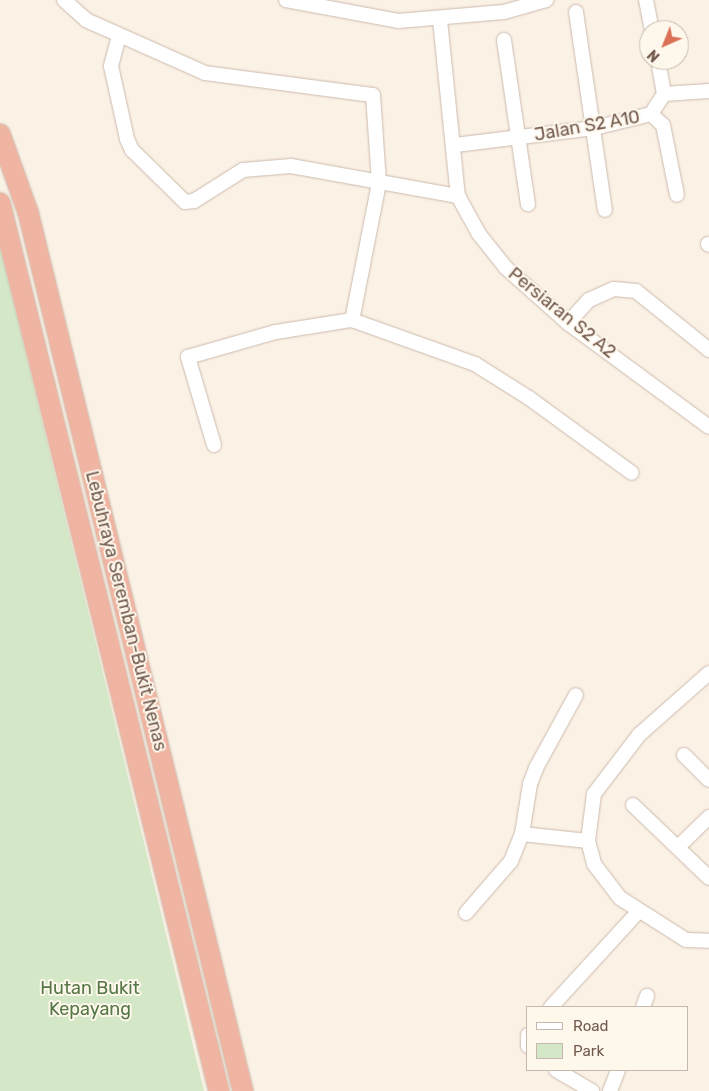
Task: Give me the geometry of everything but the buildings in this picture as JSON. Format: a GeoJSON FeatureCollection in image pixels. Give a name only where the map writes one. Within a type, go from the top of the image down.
{"type":"FeatureCollection","features":[{"type":"Feature","properties":{"kind":"highway","name":"Lebuhraya Seremban-Bukit Nenas"},"geometry":{"type":"LineString","coordinates":[[0,134],[28,212],[243,1091]]}},
{"type":"Feature","properties":{"kind":"highway","name":"Lebuhraya Seremban-Bukit Nenas"},"geometry":{"type":"LineString","coordinates":[[0,203],[219,1091]]}},
{"type":"Feature","properties":{"kind":"street"},"geometry":{"type":"LineString","coordinates":[[64,0],[86,20],[119,36],[218,77],[364,92],[373,95],[379,183],[352,320]]}},
{"type":"Feature","properties":{"kind":"street"},"geometry":{"type":"LineString","coordinates":[[286,0],[303,2],[377,19],[440,20],[504,12],[546,0]]}},
{"type":"Feature","properties":{"kind":"street"},"geometry":{"type":"LineString","coordinates":[[646,0],[650,20]]}},
{"type":"Feature","properties":{"kind":"street"},"geometry":{"type":"LineString","coordinates":[[576,12],[605,210]]}},
{"type":"Feature","properties":{"kind":"street","name":"Persiaran S2 A2"},"geometry":{"type":"LineString","coordinates":[[440,20],[455,145],[458,196],[479,234],[506,268],[568,323],[709,427]]}},
{"type":"Feature","properties":{"kind":"street"},"geometry":{"type":"LineString","coordinates":[[119,36],[111,66],[127,139],[132,150],[185,202],[194,201],[243,170],[291,166],[458,196]]}},
{"type":"Feature","properties":{"kind":"street"},"geometry":{"type":"LineString","coordinates":[[504,40],[528,204]]}},
{"type":"Feature","properties":{"kind":"street"},"geometry":{"type":"LineString","coordinates":[[660,70],[664,94],[709,91]]}},
{"type":"Feature","properties":{"kind":"street","name":"Jalan S2 A10"},"geometry":{"type":"LineString","coordinates":[[455,145],[594,128],[651,114],[664,94]]}},
{"type":"Feature","properties":{"kind":"street"},"geometry":{"type":"LineString","coordinates":[[651,114],[664,125],[676,195]]}},
{"type":"Feature","properties":{"kind":"street"},"geometry":{"type":"LineString","coordinates":[[568,323],[589,300],[614,289],[636,291],[709,350]]}},
{"type":"Feature","properties":{"kind":"street"},"geometry":{"type":"LineString","coordinates":[[214,445],[188,357],[276,332],[352,320],[475,364],[529,398],[632,473]]}},
{"type":"Feature","properties":{"kind":"street"},"geometry":{"type":"LineString","coordinates":[[709,673],[639,735],[594,794],[588,841],[594,864],[620,898],[638,912],[686,940],[709,942]]}},
{"type":"Feature","properties":{"kind":"street"},"geometry":{"type":"LineString","coordinates":[[466,913],[505,871],[522,834],[530,784],[536,768],[576,695]]}},
{"type":"Feature","properties":{"kind":"street"},"geometry":{"type":"LineString","coordinates":[[684,755],[709,780]]}},
{"type":"Feature","properties":{"kind":"street"},"geometry":{"type":"LineString","coordinates":[[634,805],[679,846],[709,878]]}},
{"type":"Feature","properties":{"kind":"street"},"geometry":{"type":"LineString","coordinates":[[679,846],[709,817]]}},
{"type":"Feature","properties":{"kind":"street"},"geometry":{"type":"LineString","coordinates":[[522,834],[588,841]]}},
{"type":"Feature","properties":{"kind":"street"},"geometry":{"type":"LineString","coordinates":[[552,1006],[638,912]]}},
{"type":"Feature","properties":{"kind":"street"},"geometry":{"type":"LineString","coordinates":[[558,1071],[592,1091]]}},
{"type":"Feature","properties":{"kind":"street"},"geometry":{"type":"LineString","coordinates":[[610,1091],[618,1071]]}},
{"type":"Feature","properties":{"kind":"green space","name":"Hutan Bukit Kepayang"},"geometry":{"type":"Polygon","coordinates":[[[0,247],[204,1091],[0,1091],[0,247]]]}}]}
